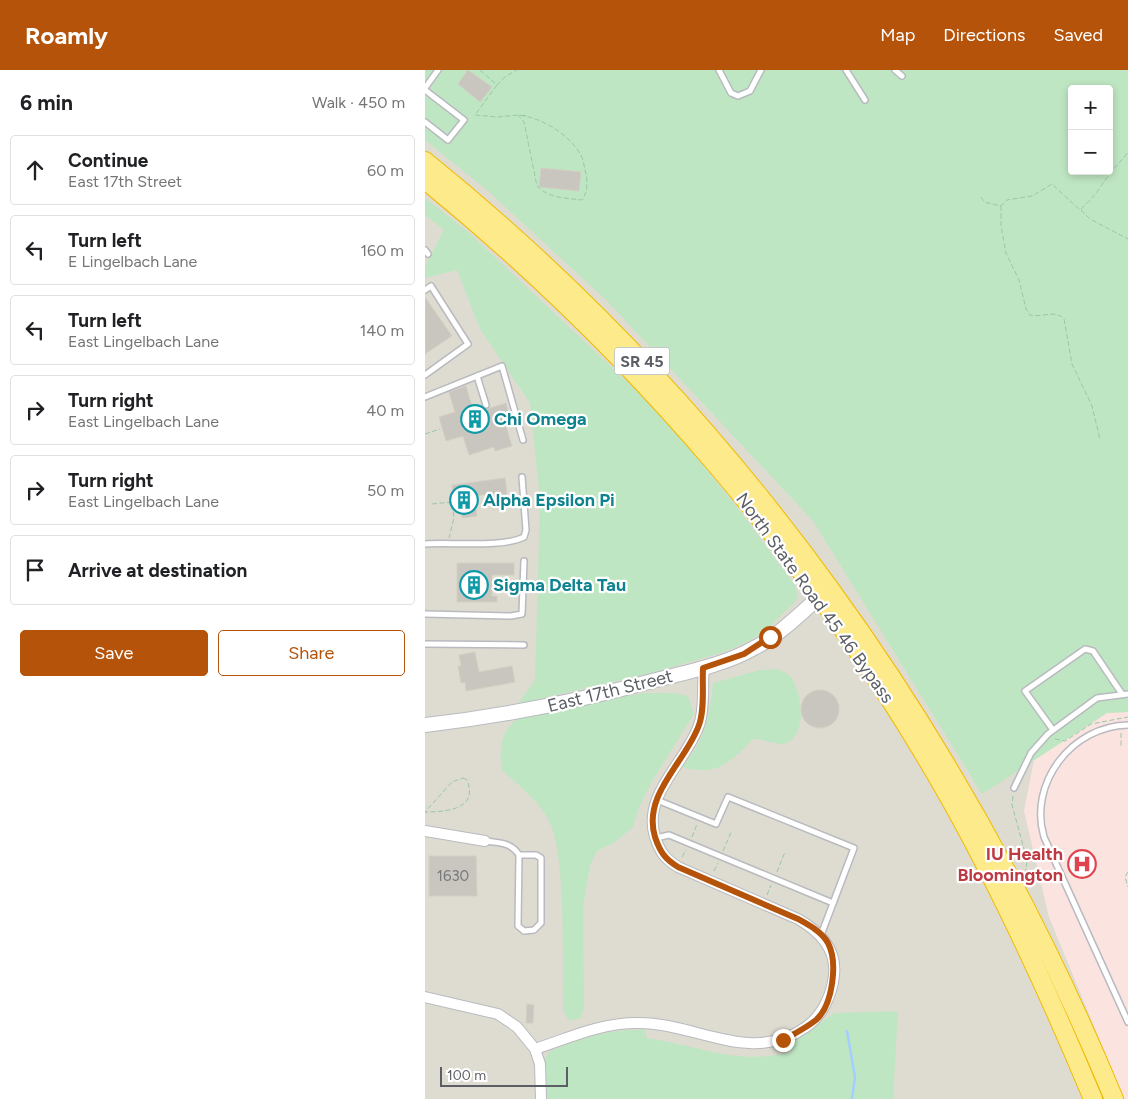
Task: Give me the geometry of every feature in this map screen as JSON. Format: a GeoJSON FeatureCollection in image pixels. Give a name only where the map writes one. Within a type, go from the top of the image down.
{"type":"FeatureCollection","features":[{"type":"Feature","properties":{"kind":"highway","name":"North State Road 45 46 Bypass"},"geometry":{"type":"LineString","coordinates":[[425,161],[543,263],[643,362],[745,477],[825,592],[957,811],[1028,948],[1093,1099]]}},
{"type":"Feature","properties":{"kind":"highway","name":"North State Road 45 46 Bypass"},"geometry":{"type":"LineString","coordinates":[[425,180],[529,269],[642,382],[825,592]]}},
{"type":"Feature","properties":{"kind":"highway","name":"SR 45"},"geometry":{"type":"LineString","coordinates":[[825,592],[906,698],[982,826],[1081,1021],[1114,1099]]}},
{"type":"Feature","properties":{"kind":"main road","name":"East 17th Street"},"geometry":{"type":"LineString","coordinates":[[425,724],[485,718],[543,708],[703,668],[757,647],[825,592]]}},
{"type":"Feature","properties":{"kind":"street"},"geometry":{"type":"LineString","coordinates":[[535,1049],[612,1024],[639,1023],[667,1026],[729,1042],[750,1045],[783,1040],[818,1018],[829,996],[834,975],[833,960],[828,942],[821,935],[798,919],[666,860],[655,838],[653,817],[657,800],[699,724],[703,668]]}},
{"type":"Feature","properties":{"kind":"street"},"geometry":{"type":"LineString","coordinates":[[425,831],[485,841]]}},
{"type":"Feature","properties":{"kind":"street"},"geometry":{"type":"LineString","coordinates":[[425,997],[498,1014],[517,1026],[535,1049],[540,1064],[541,1099]]}},
{"type":"Feature","properties":{"kind":"lane"},"geometry":{"type":"LineString","coordinates":[[425,122],[448,140],[464,120],[425,89],[438,70]]}},
{"type":"Feature","properties":{"kind":"lane"},"geometry":{"type":"LineString","coordinates":[[719,70],[731,93],[739,96],[748,94],[761,70]]}},
{"type":"Feature","properties":{"kind":"lane"},"geometry":{"type":"LineString","coordinates":[[846,70],[865,100]]}},
{"type":"Feature","properties":{"kind":"lane"},"geometry":{"type":"LineString","coordinates":[[895,70],[901,76]]}},
{"type":"Feature","properties":{"kind":"lane"},"geometry":{"type":"LineString","coordinates":[[425,290],[431,286],[468,344],[425,375]]}},
{"type":"Feature","properties":{"kind":"lane"},"geometry":{"type":"LineString","coordinates":[[425,397],[502,366],[523,440]]}},
{"type":"Feature","properties":{"kind":"lane"},"geometry":{"type":"LineString","coordinates":[[477,376],[486,405]]}},
{"type":"Feature","properties":{"kind":"lane"},"geometry":{"type":"LineString","coordinates":[[425,544],[496,543],[518,540],[524,537],[526,530],[522,477]]}},
{"type":"Feature","properties":{"kind":"lane"},"geometry":{"type":"LineString","coordinates":[[425,614],[511,616],[522,614],[524,561]]}},
{"type":"Feature","properties":{"kind":"lane"},"geometry":{"type":"LineString","coordinates":[[425,644],[524,645]]}},
{"type":"Feature","properties":{"kind":"lane"},"geometry":{"type":"LineString","coordinates":[[1014,788],[1031,754],[1053,730],[1097,698],[1125,694],[1093,651],[1085,649],[1025,691],[1053,730]]}},
{"type":"Feature","properties":{"kind":"lane"},"geometry":{"type":"LineString","coordinates":[[1128,725],[1111,727],[1093,734],[1075,744],[1062,756],[1049,777],[1041,809],[1044,837],[1128,1022]]}},
{"type":"Feature","properties":{"kind":"lane"},"geometry":{"type":"LineString","coordinates":[[657,800],[716,824],[728,797],[854,848],[821,935]]}},
{"type":"Feature","properties":{"kind":"lane"},"geometry":{"type":"LineString","coordinates":[[655,838],[669,835],[833,903]]}},
{"type":"Feature","properties":{"kind":"lane"},"geometry":{"type":"LineString","coordinates":[[485,841],[509,844],[514,847],[519,855],[519,926],[524,931],[534,930],[541,923],[541,858],[536,855],[519,855]]}},
{"type":"Feature","properties":{"kind":"path"},"geometry":{"type":"LineString","coordinates":[[480,70],[497,85]]}},
{"type":"Feature","properties":{"kind":"path"},"geometry":{"type":"LineString","coordinates":[[517,70],[505,76],[475,116],[498,117],[518,115],[528,116],[569,140],[581,154],[587,177],[586,195],[582,200],[559,198],[542,191],[537,186],[524,122],[518,115]]}},
{"type":"Feature","properties":{"kind":"path"},"geometry":{"type":"LineString","coordinates":[[1080,210],[1099,193],[1109,175],[1121,163],[1128,152]]}},
{"type":"Feature","properties":{"kind":"path"},"geometry":{"type":"LineString","coordinates":[[1100,439],[1092,406],[1072,364],[1064,320],[1060,315],[1053,313],[1037,317],[1030,315],[1026,309],[1019,280],[1006,253],[1001,226],[1001,206],[1007,200],[1032,196],[1052,184],[1084,216],[1128,239]]}},
{"type":"Feature","properties":{"kind":"path"},"geometry":{"type":"LineString","coordinates":[[981,197],[984,202],[1001,206]]}},
{"type":"Feature","properties":{"kind":"path"},"geometry":{"type":"LineString","coordinates":[[425,434],[440,429]]}},
{"type":"Feature","properties":{"kind":"path"},"geometry":{"type":"LineString","coordinates":[[432,504],[452,502],[454,518],[448,543]]}},
{"type":"Feature","properties":{"kind":"path"},"geometry":{"type":"LineString","coordinates":[[457,779],[467,780],[469,786],[468,796],[463,804],[455,810],[425,812],[452,782],[457,779]]}},
{"type":"Feature","properties":{"kind":"path"},"geometry":{"type":"LineString","coordinates":[[1014,788],[1012,805],[1027,860],[1024,881]]}},
{"type":"Feature","properties":{"kind":"path"},"geometry":{"type":"LineString","coordinates":[[1128,872],[1125,877],[1128,887]]}},
{"type":"Feature","properties":{"kind":"shaded area"},"geometry":{"type":"Polygon","coordinates":[[[425,70],[1128,70],[1128,1099],[425,1099],[425,70]]]}},
{"type":"Feature","properties":{"kind":"shaded area","name":"IU Health Bloomington"},"geometry":{"type":"Polygon","coordinates":[[[1128,712],[1128,1099],[1124,1099],[1049,917],[1024,811],[1034,760],[1107,713],[1128,712]]]}},
{"type":"Feature","properties":{"kind":"green space"},"geometry":{"type":"Polygon","coordinates":[[[425,70],[1128,70],[1128,712],[1107,713],[982,794],[813,521],[606,300],[488,191],[425,140],[425,70]]]}},
{"type":"Feature","properties":{"kind":"green space"},"geometry":{"type":"Polygon","coordinates":[[[425,198],[467,231],[635,389],[677,433],[737,507],[794,584],[798,594],[796,601],[765,631],[747,642],[721,653],[655,672],[518,704],[535,680],[540,501],[530,403],[480,329],[457,270],[425,278],[425,266],[444,230],[425,215],[425,198]]]}},
{"type":"Feature","properties":{"kind":"green space"},"geometry":{"type":"Polygon","coordinates":[[[777,669],[790,676],[800,700],[801,719],[799,728],[790,741],[777,744],[753,739],[737,755],[722,766],[704,770],[682,767],[696,748],[705,728],[713,683],[760,670],[777,669]]]}},
{"type":"Feature","properties":{"kind":"green space"},"geometry":{"type":"Polygon","coordinates":[[[644,693],[673,693],[688,696],[694,714],[652,781],[639,807],[633,827],[615,842],[597,851],[590,865],[583,907],[584,1008],[580,1019],[568,1020],[563,1009],[561,883],[554,835],[548,819],[538,805],[501,769],[501,745],[505,732],[522,715],[644,693]]]}},
{"type":"Feature","properties":{"kind":"green space"},"geometry":{"type":"Polygon","coordinates":[[[898,1011],[893,1099],[547,1099],[544,1060],[550,1051],[597,1035],[609,1032],[646,1030],[646,1038],[717,1053],[752,1057],[771,1056],[791,1052],[788,1044],[835,1013],[898,1011]]]}},
{"type":"Feature","properties":{"kind":"building"},"geometry":{"type":"Polygon","coordinates":[[[468,70],[492,87],[480,102],[458,84],[468,70]]]}},
{"type":"Feature","properties":{"kind":"building"},"geometry":{"type":"Polygon","coordinates":[[[541,168],[581,172],[579,191],[539,187],[541,168]]]}},
{"type":"Feature","properties":{"kind":"building"},"geometry":{"type":"Polygon","coordinates":[[[425,297],[452,336],[425,354],[425,297]]]}},
{"type":"Feature","properties":{"kind":"building","name":"Chi Omega"},"geometry":{"type":"Polygon","coordinates":[[[466,386],[474,413],[506,403],[511,421],[505,423],[512,446],[495,451],[494,447],[469,455],[463,436],[446,441],[439,417],[455,412],[449,392],[466,386]]]}},
{"type":"Feature","properties":{"kind":"building","name":"Alpha Epsilon Pi"},"geometry":{"type":"Polygon","coordinates":[[[505,478],[507,494],[503,495],[505,508],[492,509],[490,494],[474,496],[477,516],[462,518],[460,504],[454,505],[452,485],[505,478]]]}},
{"type":"Feature","properties":{"kind":"building","name":"Sigma Delta Tau"},"geometry":{"type":"Polygon","coordinates":[[[457,563],[514,563],[514,575],[492,575],[492,596],[497,596],[497,602],[457,602],[457,563]]]}},
{"type":"Feature","properties":{"kind":"building"},"geometry":{"type":"Polygon","coordinates":[[[475,652],[479,672],[512,666],[515,682],[466,691],[465,682],[461,683],[458,666],[461,666],[459,655],[475,652]]]}},
{"type":"Feature","properties":{"kind":"building"},"geometry":{"type":"Polygon","coordinates":[[[820,690],[834,695],[839,709],[834,723],[820,728],[806,723],[801,709],[806,695],[820,690]]]}},
{"type":"Feature","properties":{"kind":"building"},"geometry":{"type":"Polygon","coordinates":[[[429,856],[476,856],[477,896],[429,896],[429,856]]]}},
{"type":"Feature","properties":{"kind":"building"},"geometry":{"type":"Polygon","coordinates":[[[527,1004],[534,1005],[533,1023],[526,1023],[527,1004]]]}},
{"type":"Feature","properties":{"kind":"waterway"},"geometry":{"type":"LineString","coordinates":[[847,1031],[855,1077],[852,1099]]}},
{"type":"Feature","properties":{"kind":"place","name":"Chi Omega"},"geometry":{"type":"Point","coordinates":[475,419]}},
{"type":"Feature","properties":{"kind":"place","name":"Alpha Epsilon Pi"},"geometry":{"type":"Point","coordinates":[464,500]}},
{"type":"Feature","properties":{"kind":"place","name":"Sigma Delta Tau"},"geometry":{"type":"Point","coordinates":[474,585]}},
{"type":"Feature","properties":{"kind":"place","name":"IU Health Bloomington"},"geometry":{"type":"Point","coordinates":[1082,864]}},
{"type":"Feature","properties":{"kind":"route"},"geometry":{"type":"LineString","coordinates":[[770,637],[744,654],[703,668],[699,724],[690,743],[672,769],[657,800],[653,817],[654,834],[666,860],[798,919],[815,929],[828,942],[833,960],[834,975],[829,996],[818,1018],[783,1040]]}}]}
